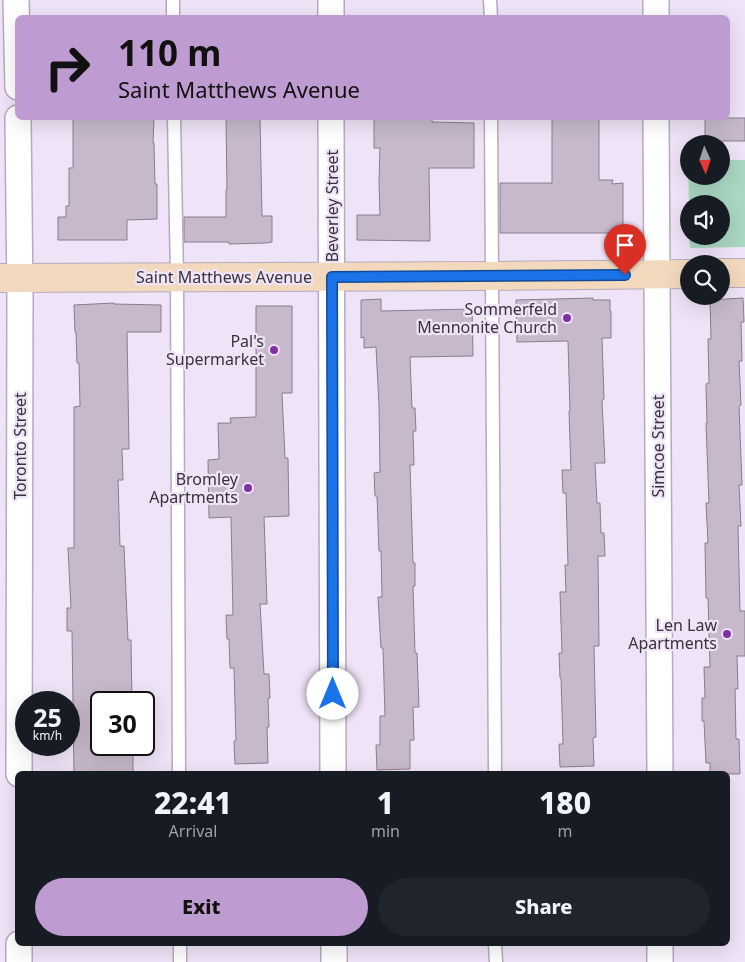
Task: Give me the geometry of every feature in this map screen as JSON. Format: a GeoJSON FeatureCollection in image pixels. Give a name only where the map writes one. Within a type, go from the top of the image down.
{"type":"FeatureCollection","features":[{"type":"Feature","properties":{"kind":"street"},"geometry":{"type":"LineString","coordinates":[[16,0],[16,15]]}},
{"type":"Feature","properties":{"kind":"street"},"geometry":{"type":"LineString","coordinates":[[330,0],[331,15]]}},
{"type":"Feature","properties":{"kind":"street"},"geometry":{"type":"LineString","coordinates":[[656,0],[656,15]]}},
{"type":"Feature","properties":{"kind":"street","name":"Toronto Street"},"geometry":{"type":"LineString","coordinates":[[18,120],[10,278],[19,771]]}},
{"type":"Feature","properties":{"kind":"street","name":"Beverley Street"},"geometry":{"type":"LineString","coordinates":[[331,120],[333,771]]}},
{"type":"Feature","properties":{"kind":"street","name":"Simcoe Street"},"geometry":{"type":"LineString","coordinates":[[656,120],[660,771]]}},
{"type":"Feature","properties":{"kind":"street"},"geometry":{"type":"LineString","coordinates":[[730,273],[745,273]]}},
{"type":"Feature","properties":{"kind":"street","name":"Saint Matthews Avenue"},"geometry":{"type":"LineString","coordinates":[[10,278],[680,274]]}},
{"type":"Feature","properties":{"kind":"street"},"geometry":{"type":"LineString","coordinates":[[19,946],[19,962]]}},
{"type":"Feature","properties":{"kind":"street"},"geometry":{"type":"LineString","coordinates":[[334,946],[334,962]]}},
{"type":"Feature","properties":{"kind":"street"},"geometry":{"type":"LineString","coordinates":[[660,946],[660,962]]}},
{"type":"Feature","properties":{"kind":"lane"},"geometry":{"type":"LineString","coordinates":[[173,0],[173,15]]}},
{"type":"Feature","properties":{"kind":"lane"},"geometry":{"type":"LineString","coordinates":[[490,0],[490,15]]}},
{"type":"Feature","properties":{"kind":"lane"},"geometry":{"type":"LineString","coordinates":[[174,120],[177,277],[179,771]]}},
{"type":"Feature","properties":{"kind":"lane"},"geometry":{"type":"LineString","coordinates":[[491,120],[495,771]]}},
{"type":"Feature","properties":{"kind":"lane"},"geometry":{"type":"LineString","coordinates":[[180,946],[180,962]]}},
{"type":"Feature","properties":{"kind":"lane"},"geometry":{"type":"LineString","coordinates":[[496,946],[496,962]]}},
{"type":"Feature","properties":{"kind":"green space"},"geometry":{"type":"Polygon","coordinates":[[[730,160],[745,160],[745,247],[690,248],[690,245],[730,245],[730,195],[689,195],[689,185],[730,185],[730,160]]]}},
{"type":"Feature","properties":{"kind":"building"},"geometry":{"type":"Polygon","coordinates":[[[745,118],[745,141],[730,141],[730,135],[705,135],[705,120],[745,118]]]}},
{"type":"Feature","properties":{"kind":"building"},"geometry":{"type":"Polygon","coordinates":[[[73,120],[154,120],[153,143],[155,184],[157,184],[157,219],[127,220],[127,240],[58,240],[58,217],[66,217],[66,206],[69,206],[69,168],[73,168],[73,120]]]}},
{"type":"Feature","properties":{"kind":"building"},"geometry":{"type":"Polygon","coordinates":[[[226,120],[260,120],[262,216],[272,216],[272,242],[229,244],[229,242],[184,242],[184,217],[226,217],[226,120]]]}},
{"type":"Feature","properties":{"kind":"building"},"geometry":{"type":"Polygon","coordinates":[[[374,120],[432,120],[432,122],[474,123],[474,168],[429,168],[430,241],[357,240],[357,215],[380,215],[380,148],[374,148],[374,120]]]}},
{"type":"Feature","properties":{"kind":"building"},"geometry":{"type":"Polygon","coordinates":[[[552,120],[599,120],[599,180],[613,180],[612,184],[623,183],[623,233],[500,233],[500,183],[552,183],[552,120]]]}},
{"type":"Feature","properties":{"kind":"building"},"geometry":{"type":"Polygon","coordinates":[[[593,298],[593,300],[610,300],[611,311],[611,338],[602,338],[605,463],[595,463],[597,503],[600,503],[601,533],[604,533],[605,556],[598,556],[599,646],[594,646],[596,737],[593,738],[594,766],[560,767],[559,744],[563,744],[559,653],[562,653],[560,592],[566,592],[565,565],[568,565],[566,493],[563,493],[562,470],[571,470],[568,341],[517,342],[516,300],[593,298]]]}},
{"type":"Feature","properties":{"kind":"building"},"geometry":{"type":"Polygon","coordinates":[[[743,298],[744,322],[741,322],[742,361],[739,361],[742,485],[739,485],[741,526],[738,526],[740,611],[745,611],[745,656],[737,656],[738,689],[735,689],[736,739],[739,739],[740,774],[730,774],[730,771],[710,771],[710,763],[706,763],[704,721],[702,721],[702,698],[705,698],[704,667],[710,667],[705,543],[708,543],[706,503],[709,503],[706,384],[709,383],[708,339],[711,339],[710,305],[730,305],[730,299],[743,298]]]}},
{"type":"Feature","properties":{"kind":"building"},"geometry":{"type":"Polygon","coordinates":[[[381,299],[381,311],[472,309],[473,356],[410,357],[412,408],[415,408],[416,431],[413,431],[414,465],[410,465],[413,563],[415,563],[415,586],[413,586],[415,653],[417,653],[419,707],[413,707],[414,740],[410,740],[410,769],[377,770],[376,745],[380,745],[380,716],[385,716],[383,648],[381,648],[378,597],[382,597],[381,551],[379,551],[377,496],[375,496],[374,473],[380,472],[379,405],[376,347],[364,348],[364,337],[361,338],[361,300],[381,299]]]}},
{"type":"Feature","properties":{"kind":"building"},"geometry":{"type":"Polygon","coordinates":[[[114,303],[161,305],[161,332],[127,332],[129,449],[122,449],[123,480],[118,480],[120,546],[124,546],[128,640],[131,640],[132,691],[90,691],[90,756],[133,756],[133,771],[74,771],[74,756],[80,756],[80,691],[73,691],[72,631],[67,631],[67,608],[71,608],[68,548],[74,548],[74,407],[80,406],[79,363],[77,363],[74,305],[114,303]]]}},
{"type":"Feature","properties":{"kind":"building"},"geometry":{"type":"Polygon","coordinates":[[[256,306],[292,306],[292,393],[282,393],[285,458],[288,458],[289,516],[264,517],[267,604],[260,604],[264,674],[269,674],[268,763],[235,764],[234,668],[230,668],[226,615],[233,615],[231,517],[209,518],[208,460],[219,459],[218,423],[231,423],[230,418],[256,417],[256,306]]]}},
{"type":"Feature","properties":{"kind":"place","name":"Sommerfeld Mennonite Church"},"geometry":{"type":"Point","coordinates":[567,318]}},
{"type":"Feature","properties":{"kind":"place","name":"Pal's Supermarket"},"geometry":{"type":"Point","coordinates":[274,350]}},
{"type":"Feature","properties":{"kind":"place","name":"Bromley Apartments"},"geometry":{"type":"Point","coordinates":[248,488]}},
{"type":"Feature","properties":{"kind":"place","name":"Len Law Apartments"},"geometry":{"type":"Point","coordinates":[727,634]}},
{"type":"Feature","properties":{"kind":"route"},"geometry":{"type":"LineString","coordinates":[[333,694],[332,277],[625,275]]}}]}
